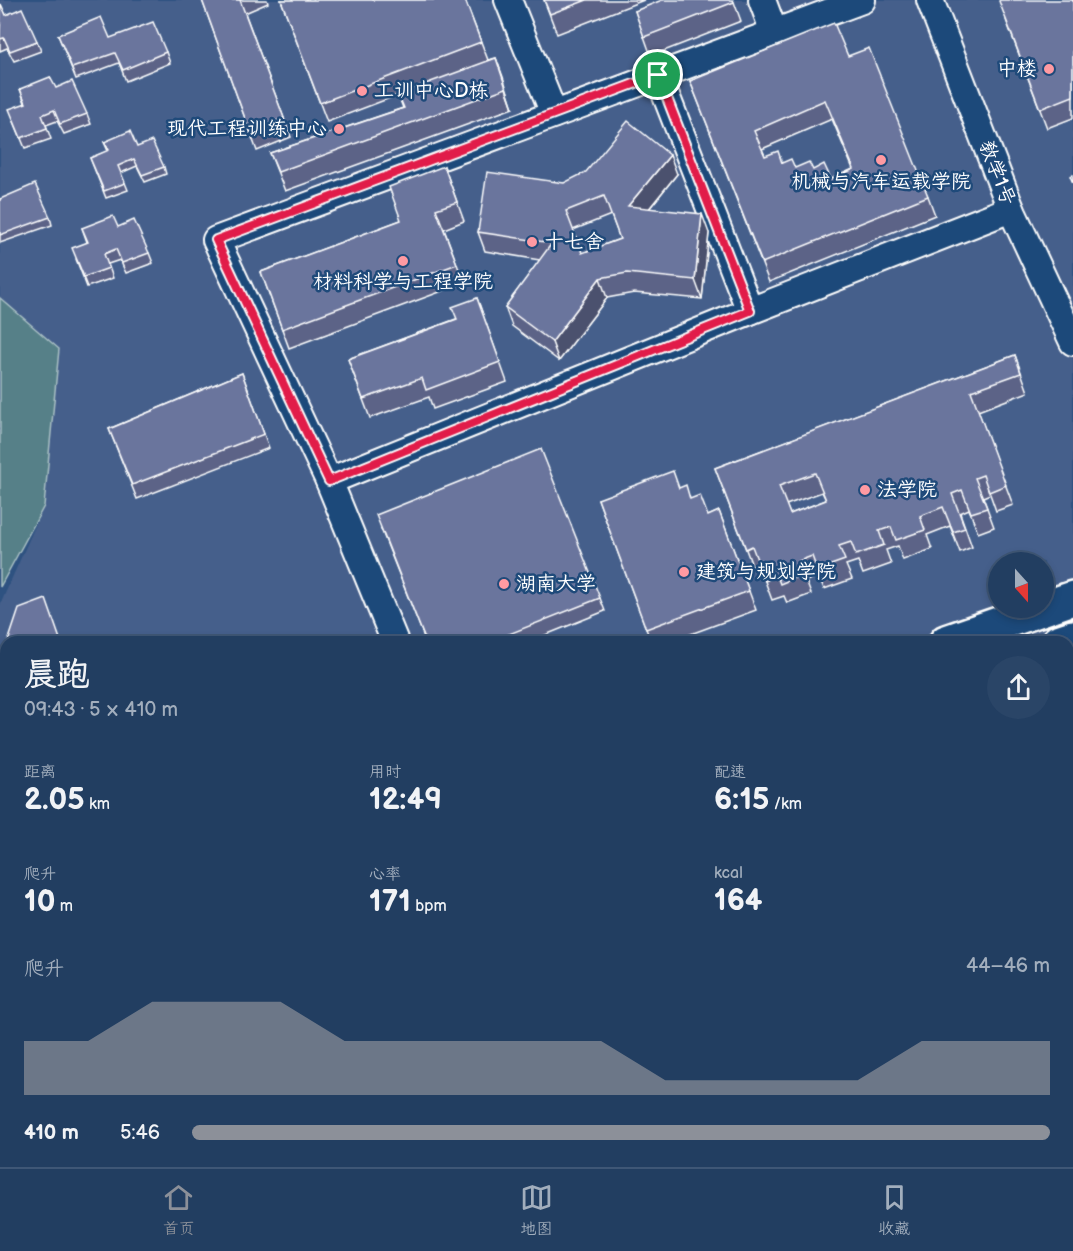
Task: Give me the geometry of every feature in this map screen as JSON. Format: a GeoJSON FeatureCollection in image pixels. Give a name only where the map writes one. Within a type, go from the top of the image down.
{"type":"FeatureCollection","features":[{"type":"Feature","properties":{"kind":"main road"},"geometry":{"type":"LineString","coordinates":[[963,636],[1073,598]]}},
{"type":"Feature","properties":{"kind":"street"},"geometry":{"type":"LineString","coordinates":[[508,0],[554,114]]}},
{"type":"Feature","properties":{"kind":"street"},"geometry":{"type":"LineString","coordinates":[[762,0],[774,32]]}},
{"type":"Feature","properties":{"kind":"street"},"geometry":{"type":"LineString","coordinates":[[393,636],[329,481],[216,240],[862,0]]}},
{"type":"Feature","properties":{"kind":"street","name":"教学1号"},"geometry":{"type":"LineString","coordinates":[[930,0],[1011,209],[1073,342]]}},
{"type":"Feature","properties":{"kind":"street"},"geometry":{"type":"LineString","coordinates":[[658,75],[750,311]]}},
{"type":"Feature","properties":{"kind":"street"},"geometry":{"type":"LineString","coordinates":[[329,481],[750,311],[1011,209]]}},
{"type":"Feature","properties":{"kind":"shaded area","name":"湖南大学"},"geometry":{"type":"Polygon","coordinates":[[[0,0],[1073,0],[1073,636],[0,636],[0,605],[44,506],[59,349],[0,298],[0,0]]]}},
{"type":"Feature","properties":{"kind":"green space"},"geometry":{"type":"Polygon","coordinates":[[[0,298],[59,349],[44,506],[0,587],[0,298]]]}},
{"type":"Feature","properties":{"kind":"building"},"geometry":{"type":"Polygon","coordinates":[[[202,0],[240,0],[284,118],[250,132],[202,0]]]}},
{"type":"Feature","properties":{"kind":"building","name":"工训中心D栋"},"geometry":{"type":"Polygon","coordinates":[[[281,0],[465,0],[481,42],[320,103],[281,0]]]}},
{"type":"Feature","properties":{"kind":"building"},"geometry":{"type":"Polygon","coordinates":[[[544,0],[587,0],[550,14],[544,0]]]}},
{"type":"Feature","properties":{"kind":"building"},"geometry":{"type":"Polygon","coordinates":[[[662,0],[733,0],[734,2],[644,37],[635,11],[662,0]]]}},
{"type":"Feature","properties":{"kind":"building","name":"中楼"},"geometry":{"type":"Polygon","coordinates":[[[1000,0],[1073,0],[1073,96],[1040,109],[1000,0]]]}},
{"type":"Feature","properties":{"kind":"building"},"geometry":{"type":"Polygon","coordinates":[[[1,4],[6,15],[22,8],[37,41],[10,51],[4,38],[0,39],[1,4]]]}},
{"type":"Feature","properties":{"kind":"building"},"geometry":{"type":"Polygon","coordinates":[[[101,17],[110,38],[153,22],[166,52],[123,70],[115,53],[72,68],[58,35],[101,17]]]}},
{"type":"Feature","properties":{"kind":"building","name":"机械与汽车运载学院"},"geometry":{"type":"Polygon","coordinates":[[[834,23],[848,56],[869,48],[928,196],[762,263],[690,81],[834,23]],[[825,100],[754,131],[765,156],[778,151],[782,163],[791,159],[795,168],[809,162],[813,170],[824,164],[831,179],[854,169],[825,100]]]}},
{"type":"Feature","properties":{"kind":"building"},"geometry":{"type":"Polygon","coordinates":[[[496,58],[506,88],[278,172],[270,153],[404,108],[398,94],[496,58]]]}},
{"type":"Feature","properties":{"kind":"building"},"geometry":{"type":"Polygon","coordinates":[[[50,77],[56,88],[72,81],[87,114],[60,124],[54,110],[42,115],[47,128],[21,138],[9,109],[26,103],[20,89],[50,77]]]}},
{"type":"Feature","properties":{"kind":"building","name":"十七舍"},"geometry":{"type":"Polygon","coordinates":[[[628,121],[670,155],[628,206],[702,214],[695,280],[627,273],[600,278],[552,342],[505,307],[552,243],[478,232],[487,172],[564,183],[586,172],[628,121]],[[604,196],[566,211],[582,253],[620,239],[604,196]]]}},
{"type":"Feature","properties":{"kind":"building"},"geometry":{"type":"Polygon","coordinates":[[[130,131],[137,147],[152,141],[164,167],[142,175],[134,159],[118,166],[125,183],[104,191],[90,158],[109,150],[104,142],[130,131]]]}},
{"type":"Feature","properties":{"kind":"building","name":"材料科学与工程学院"},"geometry":{"type":"Polygon","coordinates":[[[444,166],[457,202],[436,209],[457,264],[282,329],[261,272],[401,220],[389,187],[444,166]]]}},
{"type":"Feature","properties":{"kind":"building"},"geometry":{"type":"Polygon","coordinates":[[[35,184],[50,217],[0,235],[0,199],[35,184]]]}},
{"type":"Feature","properties":{"kind":"building"},"geometry":{"type":"Polygon","coordinates":[[[113,216],[118,227],[134,220],[149,253],[122,263],[116,249],[104,254],[109,268],[84,277],[72,248],[88,242],[82,228],[113,216]]]}},
{"type":"Feature","properties":{"kind":"building"},"geometry":{"type":"Polygon","coordinates":[[[477,298],[500,362],[426,390],[422,378],[363,399],[348,359],[457,319],[452,307],[477,298]]]}},
{"type":"Feature","properties":{"kind":"building","name":"法学院"},"geometry":{"type":"Polygon","coordinates":[[[1015,355],[1021,373],[971,391],[1006,485],[989,492],[983,475],[975,478],[987,508],[971,513],[962,490],[952,494],[965,528],[953,532],[943,507],[920,516],[925,530],[896,540],[891,527],[879,531],[884,545],[856,555],[851,542],[839,546],[845,560],[817,570],[812,556],[799,561],[804,574],[780,584],[777,576],[765,581],[752,546],[746,549],[715,468],[1015,355]],[[815,473],[779,486],[790,514],[826,500],[815,473]]]}},
{"type":"Feature","properties":{"kind":"building"},"geometry":{"type":"Polygon","coordinates":[[[242,373],[264,434],[132,485],[109,429],[242,373]]]}},
{"type":"Feature","properties":{"kind":"building"},"geometry":{"type":"Polygon","coordinates":[[[541,449],[600,598],[504,636],[424,636],[376,515],[541,449]]]}},
{"type":"Feature","properties":{"kind":"building","name":"建筑与规划学院"},"geometry":{"type":"Polygon","coordinates":[[[673,471],[679,488],[686,485],[690,499],[700,495],[708,516],[719,511],[749,591],[646,629],[598,499],[673,471]]]}},
{"type":"Feature","properties":{"kind":"building"},"geometry":{"type":"Polygon","coordinates":[[[46,599],[59,636],[10,636],[19,609],[46,599]]]}},
{"type":"Feature","properties":{"kind":"place","name":"中楼"},"geometry":{"type":"Point","coordinates":[1049,69]}},
{"type":"Feature","properties":{"kind":"place","name":"工训中心D栋"},"geometry":{"type":"Point","coordinates":[362,91]}},
{"type":"Feature","properties":{"kind":"place","name":"现代工程训练中心"},"geometry":{"type":"Point","coordinates":[339,129]}},
{"type":"Feature","properties":{"kind":"place","name":"机械与汽车运载学院"},"geometry":{"type":"Point","coordinates":[881,160]}},
{"type":"Feature","properties":{"kind":"place","name":"十七舍"},"geometry":{"type":"Point","coordinates":[532,242]}},
{"type":"Feature","properties":{"kind":"place","name":"材料科学与工程学院"},"geometry":{"type":"Point","coordinates":[403,261]}},
{"type":"Feature","properties":{"kind":"place","name":"法学院"},"geometry":{"type":"Point","coordinates":[865,490]}},
{"type":"Feature","properties":{"kind":"place","name":"建筑与规划学院"},"geometry":{"type":"Point","coordinates":[684,572]}},
{"type":"Feature","properties":{"kind":"place","name":"湖南大学"},"geometry":{"type":"Point","coordinates":[504,584]}},
{"type":"Feature","properties":{"kind":"route"},"geometry":{"type":"LineString","coordinates":[[658,75],[750,311],[329,481],[216,240],[658,75]]}}]}
